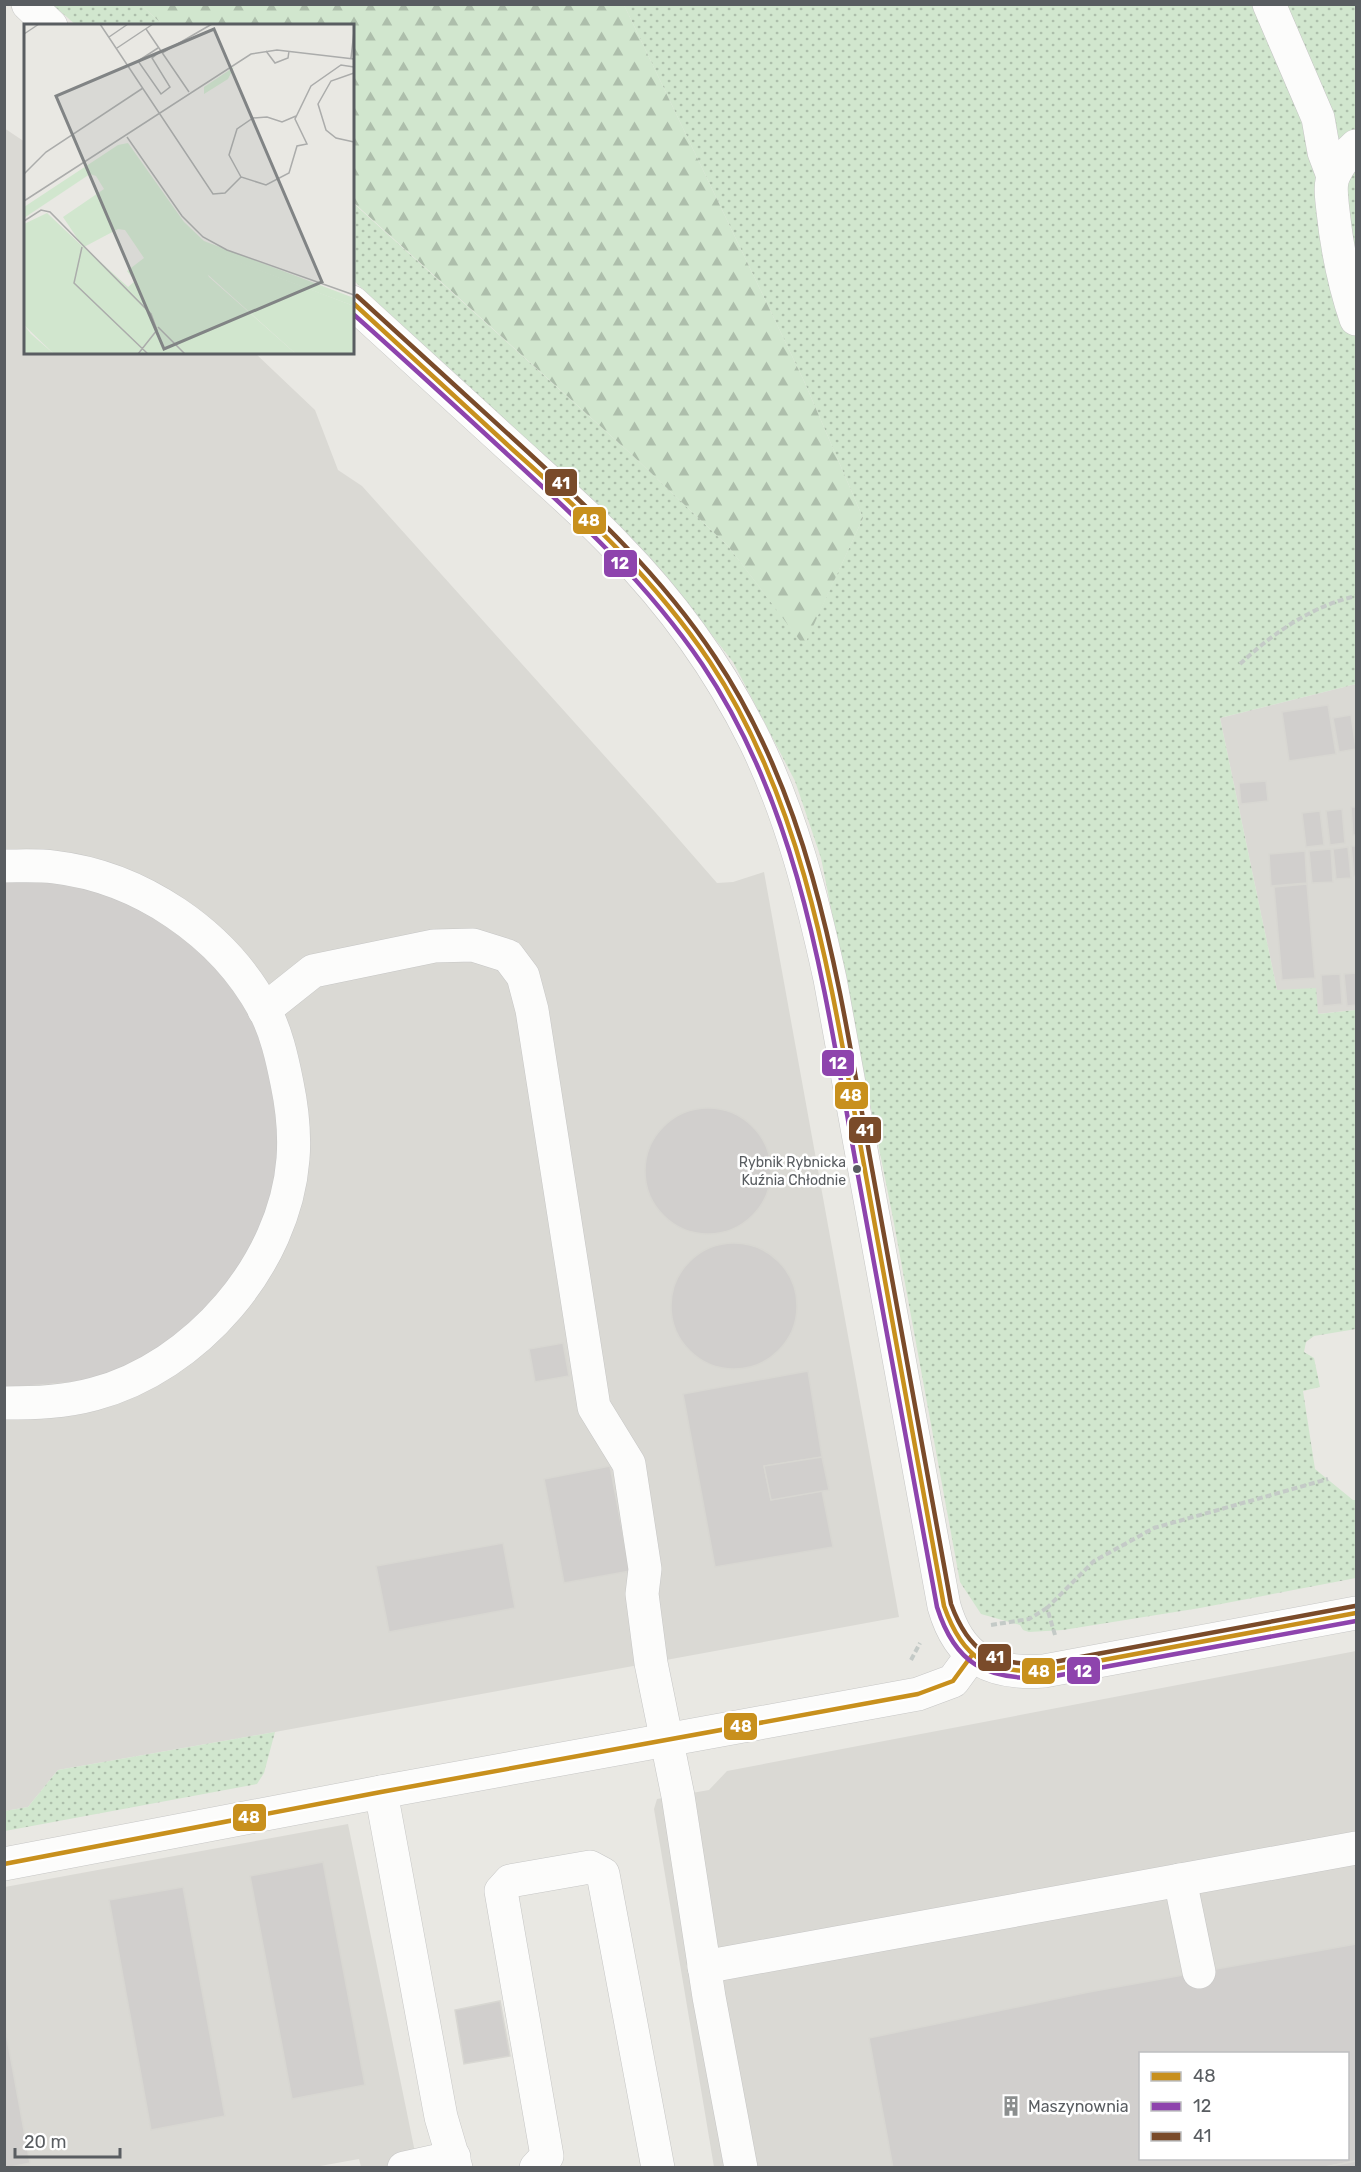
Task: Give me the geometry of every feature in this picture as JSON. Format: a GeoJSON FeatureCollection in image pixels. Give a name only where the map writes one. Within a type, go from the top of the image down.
{"type":"FeatureCollection","features":[{"type":"Feature","properties":{"kind":"street"},"geometry":{"type":"LineString","coordinates":[[28,4],[49,24]]}},
{"type":"Feature","properties":{"kind":"street"},"geometry":{"type":"LineString","coordinates":[[1269,4],[1318,118],[1324,152],[1333,176],[1331,194],[1337,250],[1347,294],[1356,319]]}},
{"type":"Feature","properties":{"kind":"street"},"geometry":{"type":"LineString","coordinates":[[1333,176],[1349,152],[1356,146]]}},
{"type":"Feature","properties":{"kind":"street"},"geometry":{"type":"LineString","coordinates":[[354,304],[581,511],[638,568],[675,614],[722,681],[768,768],[796,843],[820,932],[944,1606],[962,1644],[988,1665],[1006,1670],[1030,1672],[1356,1613]]}},
{"type":"Feature","properties":{"kind":"street"},"geometry":{"type":"LineString","coordinates":[[4,866],[55,867],[107,879],[154,900],[199,929],[235,966],[264,1010],[284,1070],[292,1112],[293,1159],[283,1213],[262,1259],[229,1307],[193,1341],[146,1374],[95,1394],[44,1403],[4,1403]]}},
{"type":"Feature","properties":{"kind":"street"},"geometry":{"type":"LineString","coordinates":[[264,1010],[313,970],[434,945],[473,945],[508,956],[523,976],[532,1010],[594,1407],[629,1464],[645,1569],[642,1594],[651,1663],[678,1796],[704,1966],[741,2168]]}},
{"type":"Feature","properties":{"kind":"street"},"geometry":{"type":"LineString","coordinates":[[4,1864],[381,1792],[918,1694],[953,1681],[962,1644]]}},
{"type":"Feature","properties":{"kind":"street"},"geometry":{"type":"LineString","coordinates":[[381,1792],[441,2117],[455,2162],[404,2168]]}},
{"type":"Feature","properties":{"kind":"street"},"geometry":{"type":"LineString","coordinates":[[704,1966],[1356,1848]]}},
{"type":"Feature","properties":{"kind":"street"},"geometry":{"type":"LineString","coordinates":[[544,2164],[501,1891],[510,1881],[590,1867],[603,1875],[658,2168]]}},
{"type":"Feature","properties":{"kind":"street"},"geometry":{"type":"LineString","coordinates":[[1180,1880],[1199,1972]]}},
{"type":"Feature","properties":{"kind":"path"},"geometry":{"type":"LineString","coordinates":[[1240,664],[1275,634],[1327,606],[1356,596]]}},
{"type":"Feature","properties":{"kind":"path"},"geometry":{"type":"LineString","coordinates":[[962,1644],[1029,1619],[1047,1608],[1094,1561],[1154,1528],[1328,1479]]}},
{"type":"Feature","properties":{"kind":"path"},"geometry":{"type":"LineString","coordinates":[[1047,1608],[1065,1667]]}},
{"type":"Feature","properties":{"kind":"path"},"geometry":{"type":"LineString","coordinates":[[908,1664],[921,1641]]}},
{"type":"Feature","properties":{"kind":"shaded area"},"geometry":{"type":"Polygon","coordinates":[[[4,128],[24,141],[24,354],[256,354],[315,410],[338,470],[362,486],[717,883],[733,882],[764,872],[899,1617],[58,1770],[28,1807],[5,1811],[4,128]]]}},
{"type":"Feature","properties":{"kind":"shaded area"},"geometry":{"type":"Polygon","coordinates":[[[1356,684],[1356,1010],[1317,1014],[1277,990],[1220,718],[1356,684]]]}},
{"type":"Feature","properties":{"kind":"shaded area"},"geometry":{"type":"Polygon","coordinates":[[[1356,1651],[1356,2167],[714,2167],[654,1809],[657,1799],[709,1790],[727,1771],[1356,1651]]]}},
{"type":"Feature","properties":{"kind":"shaded area"},"geometry":{"type":"Polygon","coordinates":[[[348,1824],[418,2167],[361,2167],[359,2159],[309,2168],[5,2168],[5,1887],[348,1824]]]}},
{"type":"Feature","properties":{"kind":"green space"},"geometry":{"type":"Polygon","coordinates":[[[53,5],[141,5],[162,24],[75,24],[53,5]]]}},
{"type":"Feature","properties":{"kind":"green space"},"geometry":{"type":"Polygon","coordinates":[[[141,5],[624,5],[804,381],[863,518],[804,646],[728,546],[631,454],[354,203],[354,24],[162,24],[141,5]]]}},
{"type":"Feature","properties":{"kind":"green space"},"geometry":{"type":"Polygon","coordinates":[[[624,5],[1356,5],[1356,684],[1220,718],[1277,990],[1316,988],[1318,1014],[1356,1010],[1356,1329],[1314,1336],[1306,1342],[1304,1352],[1314,1358],[1320,1387],[1303,1391],[1315,1469],[1353,1500],[1356,1500],[1356,1578],[1200,1608],[1063,1630],[1029,1632],[1023,1630],[1020,1625],[981,1614],[960,1582],[893,1218],[821,858],[795,781],[733,662],[669,580],[540,453],[354,281],[354,204],[631,454],[728,546],[804,645],[863,518],[804,381],[624,5]]]}},
{"type":"Feature","properties":{"kind":"green space"},"geometry":{"type":"Polygon","coordinates":[[[275,1732],[264,1773],[257,1784],[5,1831],[5,1811],[28,1807],[58,1770],[275,1732]]]}},
{"type":"Feature","properties":{"kind":"building"},"geometry":{"type":"Polygon","coordinates":[[[1328,705],[1336,754],[1289,761],[1282,712],[1328,705]]]}},
{"type":"Feature","properties":{"kind":"building"},"geometry":{"type":"Polygon","coordinates":[[[1351,715],[1356,749],[1339,752],[1333,718],[1351,715]]]}},
{"type":"Feature","properties":{"kind":"building"},"geometry":{"type":"Polygon","coordinates":[[[1266,781],[1268,801],[1241,804],[1239,783],[1266,781]]]}},
{"type":"Feature","properties":{"kind":"building"},"geometry":{"type":"Polygon","coordinates":[[[1351,807],[1356,807],[1356,835],[1353,835],[1351,807]]]}},
{"type":"Feature","properties":{"kind":"building"},"geometry":{"type":"Polygon","coordinates":[[[1342,809],[1345,843],[1330,845],[1326,811],[1342,809]]]}},
{"type":"Feature","properties":{"kind":"building"},"geometry":{"type":"Polygon","coordinates":[[[1320,811],[1324,845],[1306,847],[1302,813],[1320,811]]]}},
{"type":"Feature","properties":{"kind":"building"},"geometry":{"type":"Polygon","coordinates":[[[1351,846],[1356,846],[1356,876],[1354,876],[1351,846]]]}},
{"type":"Feature","properties":{"kind":"building"},"geometry":{"type":"Polygon","coordinates":[[[1348,847],[1351,878],[1336,879],[1333,849],[1348,847]]]}},
{"type":"Feature","properties":{"kind":"building"},"geometry":{"type":"Polygon","coordinates":[[[1331,849],[1333,882],[1312,883],[1309,851],[1331,849]]]}},
{"type":"Feature","properties":{"kind":"building"},"geometry":{"type":"Polygon","coordinates":[[[1305,851],[1307,883],[1271,886],[1269,854],[1305,851]]]}},
{"type":"Feature","properties":{"kind":"building"},"geometry":{"type":"Polygon","coordinates":[[[53,871],[151,902],[229,967],[276,1057],[285,1158],[254,1255],[189,1333],[99,1380],[4,1388],[4,875],[53,871]]]}},
{"type":"Feature","properties":{"kind":"building"},"geometry":{"type":"Polygon","coordinates":[[[1307,884],[1315,978],[1282,980],[1274,887],[1307,884]]]}},
{"type":"Feature","properties":{"kind":"building"},"geometry":{"type":"Polygon","coordinates":[[[1356,973],[1356,1005],[1347,1006],[1344,974],[1356,973]]]}},
{"type":"Feature","properties":{"kind":"building"},"geometry":{"type":"Polygon","coordinates":[[[1340,974],[1342,1004],[1323,1006],[1321,975],[1340,974]]]}},
{"type":"Feature","properties":{"kind":"building"},"geometry":{"type":"Polygon","coordinates":[[[708,1108],[732,1113],[753,1126],[766,1147],[771,1171],[766,1195],[753,1216],[732,1229],[708,1234],[684,1229],[663,1216],[650,1195],[645,1171],[650,1147],[663,1126],[684,1113],[708,1108]]]}},
{"type":"Feature","properties":{"kind":"building"},"geometry":{"type":"Polygon","coordinates":[[[734,1243],[758,1248],[778,1262],[792,1282],[797,1306],[792,1330],[778,1350],[758,1364],[734,1369],[710,1364],[690,1350],[676,1330],[671,1306],[676,1282],[690,1262],[710,1248],[734,1243]]]}},
{"type":"Feature","properties":{"kind":"building"},"geometry":{"type":"Polygon","coordinates":[[[563,1343],[569,1376],[535,1382],[529,1349],[563,1343]]]}},
{"type":"Feature","properties":{"kind":"building"},"geometry":{"type":"Polygon","coordinates":[[[808,1371],[822,1457],[764,1466],[771,1500],[822,1491],[833,1547],[715,1567],[683,1394],[808,1371]]]}},
{"type":"Feature","properties":{"kind":"building"},"geometry":{"type":"Polygon","coordinates":[[[822,1457],[829,1490],[771,1500],[764,1466],[822,1457]]]}},
{"type":"Feature","properties":{"kind":"building"},"geometry":{"type":"Polygon","coordinates":[[[610,1466],[630,1571],[564,1583],[544,1479],[610,1466]]]}},
{"type":"Feature","properties":{"kind":"building"},"geometry":{"type":"Polygon","coordinates":[[[503,1543],[515,1608],[389,1632],[376,1566],[503,1543]]]}},
{"type":"Feature","properties":{"kind":"building"},"geometry":{"type":"Polygon","coordinates":[[[323,1862],[365,2085],[292,2099],[250,1876],[323,1862]]]}},
{"type":"Feature","properties":{"kind":"building"},"geometry":{"type":"Polygon","coordinates":[[[183,1887],[225,2116],[151,2130],[109,1900],[183,1887]]]}},
{"type":"Feature","properties":{"kind":"building","name":"Maszynownia"},"geometry":{"type":"Polygon","coordinates":[[[1356,1944],[1356,2161],[1320,2168],[893,2168],[869,2038],[1089,1992],[1356,1944]]]}},
{"type":"Feature","properties":{"kind":"building"},"geometry":{"type":"Polygon","coordinates":[[[500,2001],[510,2056],[464,2064],[455,2010],[500,2001]]]}},
{"type":"Feature","properties":{"kind":"building"},"geometry":{"type":"Polygon","coordinates":[[[4,2022],[30,2163],[6,2168],[4,2168],[4,2022]]]}},
{"type":"Feature","properties":{"kind":"building"},"geometry":{"type":"Polygon","coordinates":[[[1356,2161],[1356,2168],[1320,2168],[1356,2161]]]}},
{"type":"Feature","properties":{"kind":"transit line","name":"41"},"geometry":{"type":"LineString","coordinates":[[357,296],[572,493],[672,598],[715,657],[750,716],[778,777],[801,840],[820,904],[835,970],[951,1604],[966,1634],[975,1645],[996,1658],[1025,1664],[1043,1664],[1355,1606]]}},
{"type":"Feature","properties":{"kind":"transit line","name":"48"},"geometry":{"type":"LineString","coordinates":[[354,304],[566,498],[618,549],[689,632],[710,662],[744,720],[771,780],[794,841],[812,905],[840,1035],[944,1606],[951,1624],[969,1651],[980,1660],[993,1666],[1024,1671],[1044,1671],[1356,1613]]}},
{"type":"Feature","properties":{"kind":"transit line","name":"12"},"geometry":{"type":"LineString","coordinates":[[354,315],[559,502],[635,579],[681,634],[702,664],[736,722],[764,782],[787,844],[821,973],[937,1607],[953,1642],[975,1665],[989,1671],[1005,1676],[1044,1678],[1356,1621]]}},
{"type":"Feature","properties":{"kind":"transit line","name":"48"},"geometry":{"type":"LineString","coordinates":[[4,1864],[381,1792],[918,1694],[953,1681],[972,1655]]}},
{"type":"Feature","properties":{"kind":"place","name":"Rybnik Rybnicka Kuźnia Chłodnie"},"geometry":{"type":"Point","coordinates":[857,1169]}},
{"type":"Feature","properties":{"kind":"place","name":"Maszynownia"},"geometry":{"type":"Point","coordinates":[1011,2106]}}]}
